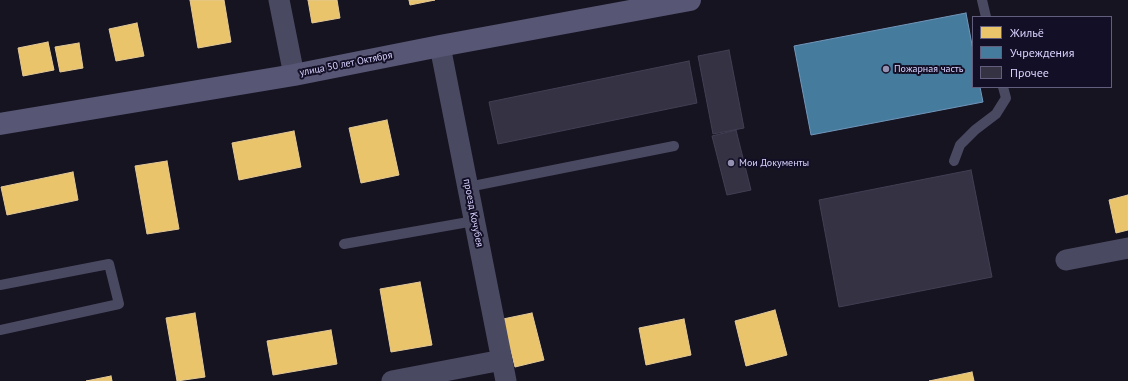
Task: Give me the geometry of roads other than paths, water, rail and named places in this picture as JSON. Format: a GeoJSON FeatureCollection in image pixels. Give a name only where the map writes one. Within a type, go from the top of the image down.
{"type":"FeatureCollection","features":[{"type":"Feature","properties":{"kind":"main road","name":"улица 50 лет Октября"},"geometry":{"type":"LineString","coordinates":[[0,124],[294,75],[440,46],[690,0]]}},
{"type":"Feature","properties":{"kind":"street"},"geometry":{"type":"LineString","coordinates":[[279,0],[294,75]]}},
{"type":"Feature","properties":{"kind":"street","name":"проезд Кочубея"},"geometry":{"type":"LineString","coordinates":[[440,46],[506,381]]}},
{"type":"Feature","properties":{"kind":"street"},"geometry":{"type":"LineString","coordinates":[[1066,260],[1128,248]]}},
{"type":"Feature","properties":{"kind":"street"},"geometry":{"type":"LineString","coordinates":[[392,381],[502,360]]}},
{"type":"Feature","properties":{"kind":"lane"},"geometry":{"type":"LineString","coordinates":[[982,0],[986,16]]}},
{"type":"Feature","properties":{"kind":"lane"},"geometry":{"type":"LineString","coordinates":[[954,162],[960,145],[975,130],[996,114],[1006,98],[1003,88]]}},
{"type":"Feature","properties":{"kind":"lane"},"geometry":{"type":"LineString","coordinates":[[468,187],[674,146]]}},
{"type":"Feature","properties":{"kind":"lane"},"geometry":{"type":"LineString","coordinates":[[344,244],[474,221]]}},
{"type":"Feature","properties":{"kind":"lane"},"geometry":{"type":"LineString","coordinates":[[0,285],[109,264],[119,304],[0,330]]}},
{"type":"Feature","properties":{"kind":"place","name":"Пожарная часть"},"geometry":{"type":"Point","coordinates":[886,69]}},
{"type":"Feature","properties":{"kind":"place","name":"Мои Документы"},"geometry":{"type":"Point","coordinates":[731,163]}}]}
